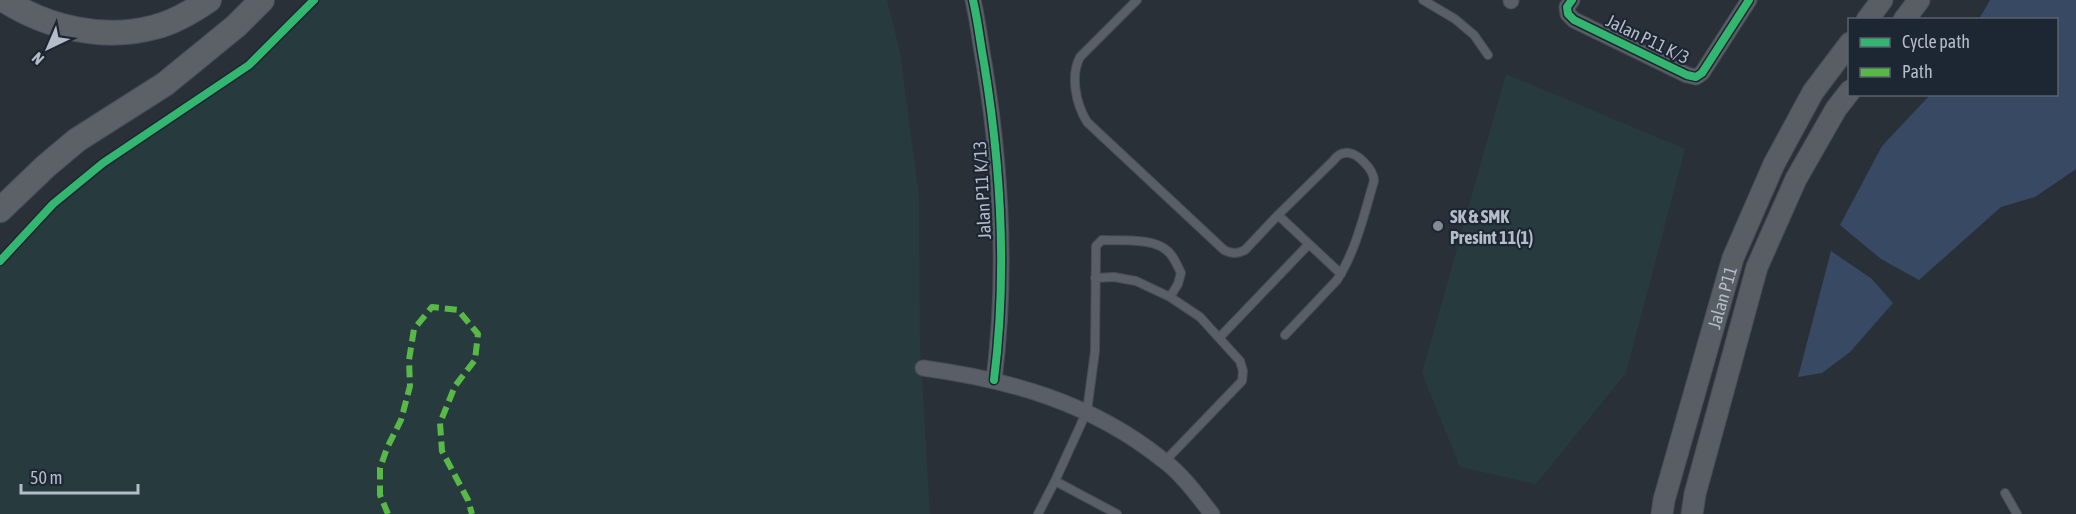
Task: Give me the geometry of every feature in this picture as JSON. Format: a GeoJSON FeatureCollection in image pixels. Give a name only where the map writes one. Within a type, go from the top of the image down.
{"type":"FeatureCollection","features":[{"type":"Feature","properties":{"kind":"main road"},"geometry":{"type":"LineString","coordinates":[[4,0],[21,11],[52,24],[89,32],[156,27],[190,12],[209,0]]}},
{"type":"Feature","properties":{"kind":"main road"},"geometry":{"type":"LineString","coordinates":[[0,210],[77,140],[165,84],[236,26],[262,0]]}},
{"type":"Feature","properties":{"kind":"main road"},"geometry":{"type":"LineString","coordinates":[[1868,18],[1882,0]]}},
{"type":"Feature","properties":{"kind":"main road"},"geometry":{"type":"LineString","coordinates":[[1906,18],[1919,0]]}},
{"type":"Feature","properties":{"kind":"main road","name":"Jalan P11"},"geometry":{"type":"LineString","coordinates":[[1662,514],[1664,500],[1734,258],[1774,164],[1813,92],[1848,46]]}},
{"type":"Feature","properties":{"kind":"main road","name":"Jalan P11"},"geometry":{"type":"LineString","coordinates":[[1692,514],[1698,483],[1757,267],[1796,179],[1836,109],[1848,94]]}},
{"type":"Feature","properties":{"kind":"street","name":"Jalan P11 K/13"},"geometry":{"type":"LineString","coordinates":[[973,0],[990,98],[1000,194],[1000,337],[994,380]]}},
{"type":"Feature","properties":{"kind":"street","name":"Jalan P11 K/3"},"geometry":{"type":"LineString","coordinates":[[1570,7],[1574,20],[1687,75],[1696,77],[1702,73],[1749,0]]}},
{"type":"Feature","properties":{"kind":"street"},"geometry":{"type":"LineString","coordinates":[[922,368],[994,380],[1052,397],[1087,411],[1131,437],[1165,461],[1212,514]]}},
{"type":"Feature","properties":{"kind":"lane"},"geometry":{"type":"LineString","coordinates":[[1137,0],[1080,57],[1074,73],[1079,103],[1087,122],[1224,250],[1232,254],[1245,250],[1278,214],[1340,154],[1352,153],[1374,175],[1350,255],[1341,274],[1285,335]]}},
{"type":"Feature","properties":{"kind":"lane"},"geometry":{"type":"LineString","coordinates":[[1422,0],[1455,19],[1474,35],[1488,55]]}},
{"type":"Feature","properties":{"kind":"lane"},"geometry":{"type":"LineString","coordinates":[[1278,214],[1341,274]]}},
{"type":"Feature","properties":{"kind":"lane"},"geometry":{"type":"LineString","coordinates":[[1038,514],[1087,411],[1095,351],[1096,246],[1102,240],[1144,242],[1165,248],[1181,273],[1178,284],[1170,297]]}},
{"type":"Feature","properties":{"kind":"lane"},"geometry":{"type":"LineString","coordinates":[[1219,338],[1309,244]]}},
{"type":"Feature","properties":{"kind":"lane"},"geometry":{"type":"LineString","coordinates":[[1095,279],[1114,278],[1136,281],[1170,297],[1200,317],[1240,361],[1243,371],[1242,381],[1165,461]]}},
{"type":"Feature","properties":{"kind":"lane"},"geometry":{"type":"LineString","coordinates":[[1055,481],[1117,514]]}},
{"type":"Feature","properties":{"kind":"lane"},"geometry":{"type":"LineString","coordinates":[[2005,493],[2017,514]]}},
{"type":"Feature","properties":{"kind":"green space"},"geometry":{"type":"Polygon","coordinates":[[[317,0],[887,0],[900,52],[919,196],[920,344],[930,514],[0,514],[0,265],[46,217],[83,184],[247,70],[317,0]]]}},
{"type":"Feature","properties":{"kind":"green space"},"geometry":{"type":"Polygon","coordinates":[[[1506,74],[1685,149],[1626,373],[1536,484],[1460,467],[1422,373],[1506,74]]]}},
{"type":"Feature","properties":{"kind":"water"},"geometry":{"type":"Polygon","coordinates":[[[1990,0],[2076,0],[2076,169],[2035,197],[2001,207],[1919,280],[1881,259],[1840,225],[1882,146],[1929,96],[2058,96],[2058,18],[1980,18],[1990,0]]]}},
{"type":"Feature","properties":{"kind":"water"},"geometry":{"type":"Polygon","coordinates":[[[1831,251],[1872,279],[1893,303],[1850,352],[1822,373],[1798,377],[1831,251]]]}},
{"type":"Feature","properties":{"kind":"marked path"},"geometry":{"type":"LineString","coordinates":[[388,514],[380,495],[380,468],[401,420],[410,386],[409,360],[414,329],[432,307],[458,310],[478,334],[475,360],[455,386],[440,423],[442,451],[468,500],[472,514]]}},
{"type":"Feature","properties":{"kind":"cycle path"},"geometry":{"type":"LineString","coordinates":[[0,261],[53,204],[103,163],[249,65],[314,0]]}},
{"type":"Feature","properties":{"kind":"cycle path"},"geometry":{"type":"LineString","coordinates":[[973,0],[990,102],[998,181],[1001,261],[994,380]]}},
{"type":"Feature","properties":{"kind":"cycle path"},"geometry":{"type":"LineString","coordinates":[[1572,0],[1567,7],[1568,14],[1574,20],[1687,75],[1696,77],[1702,73],[1749,0]]}},
{"type":"Feature","properties":{"kind":"place","name":"SK & SMK Presint 11(1)"},"geometry":{"type":"Point","coordinates":[1438,226]}}]}
